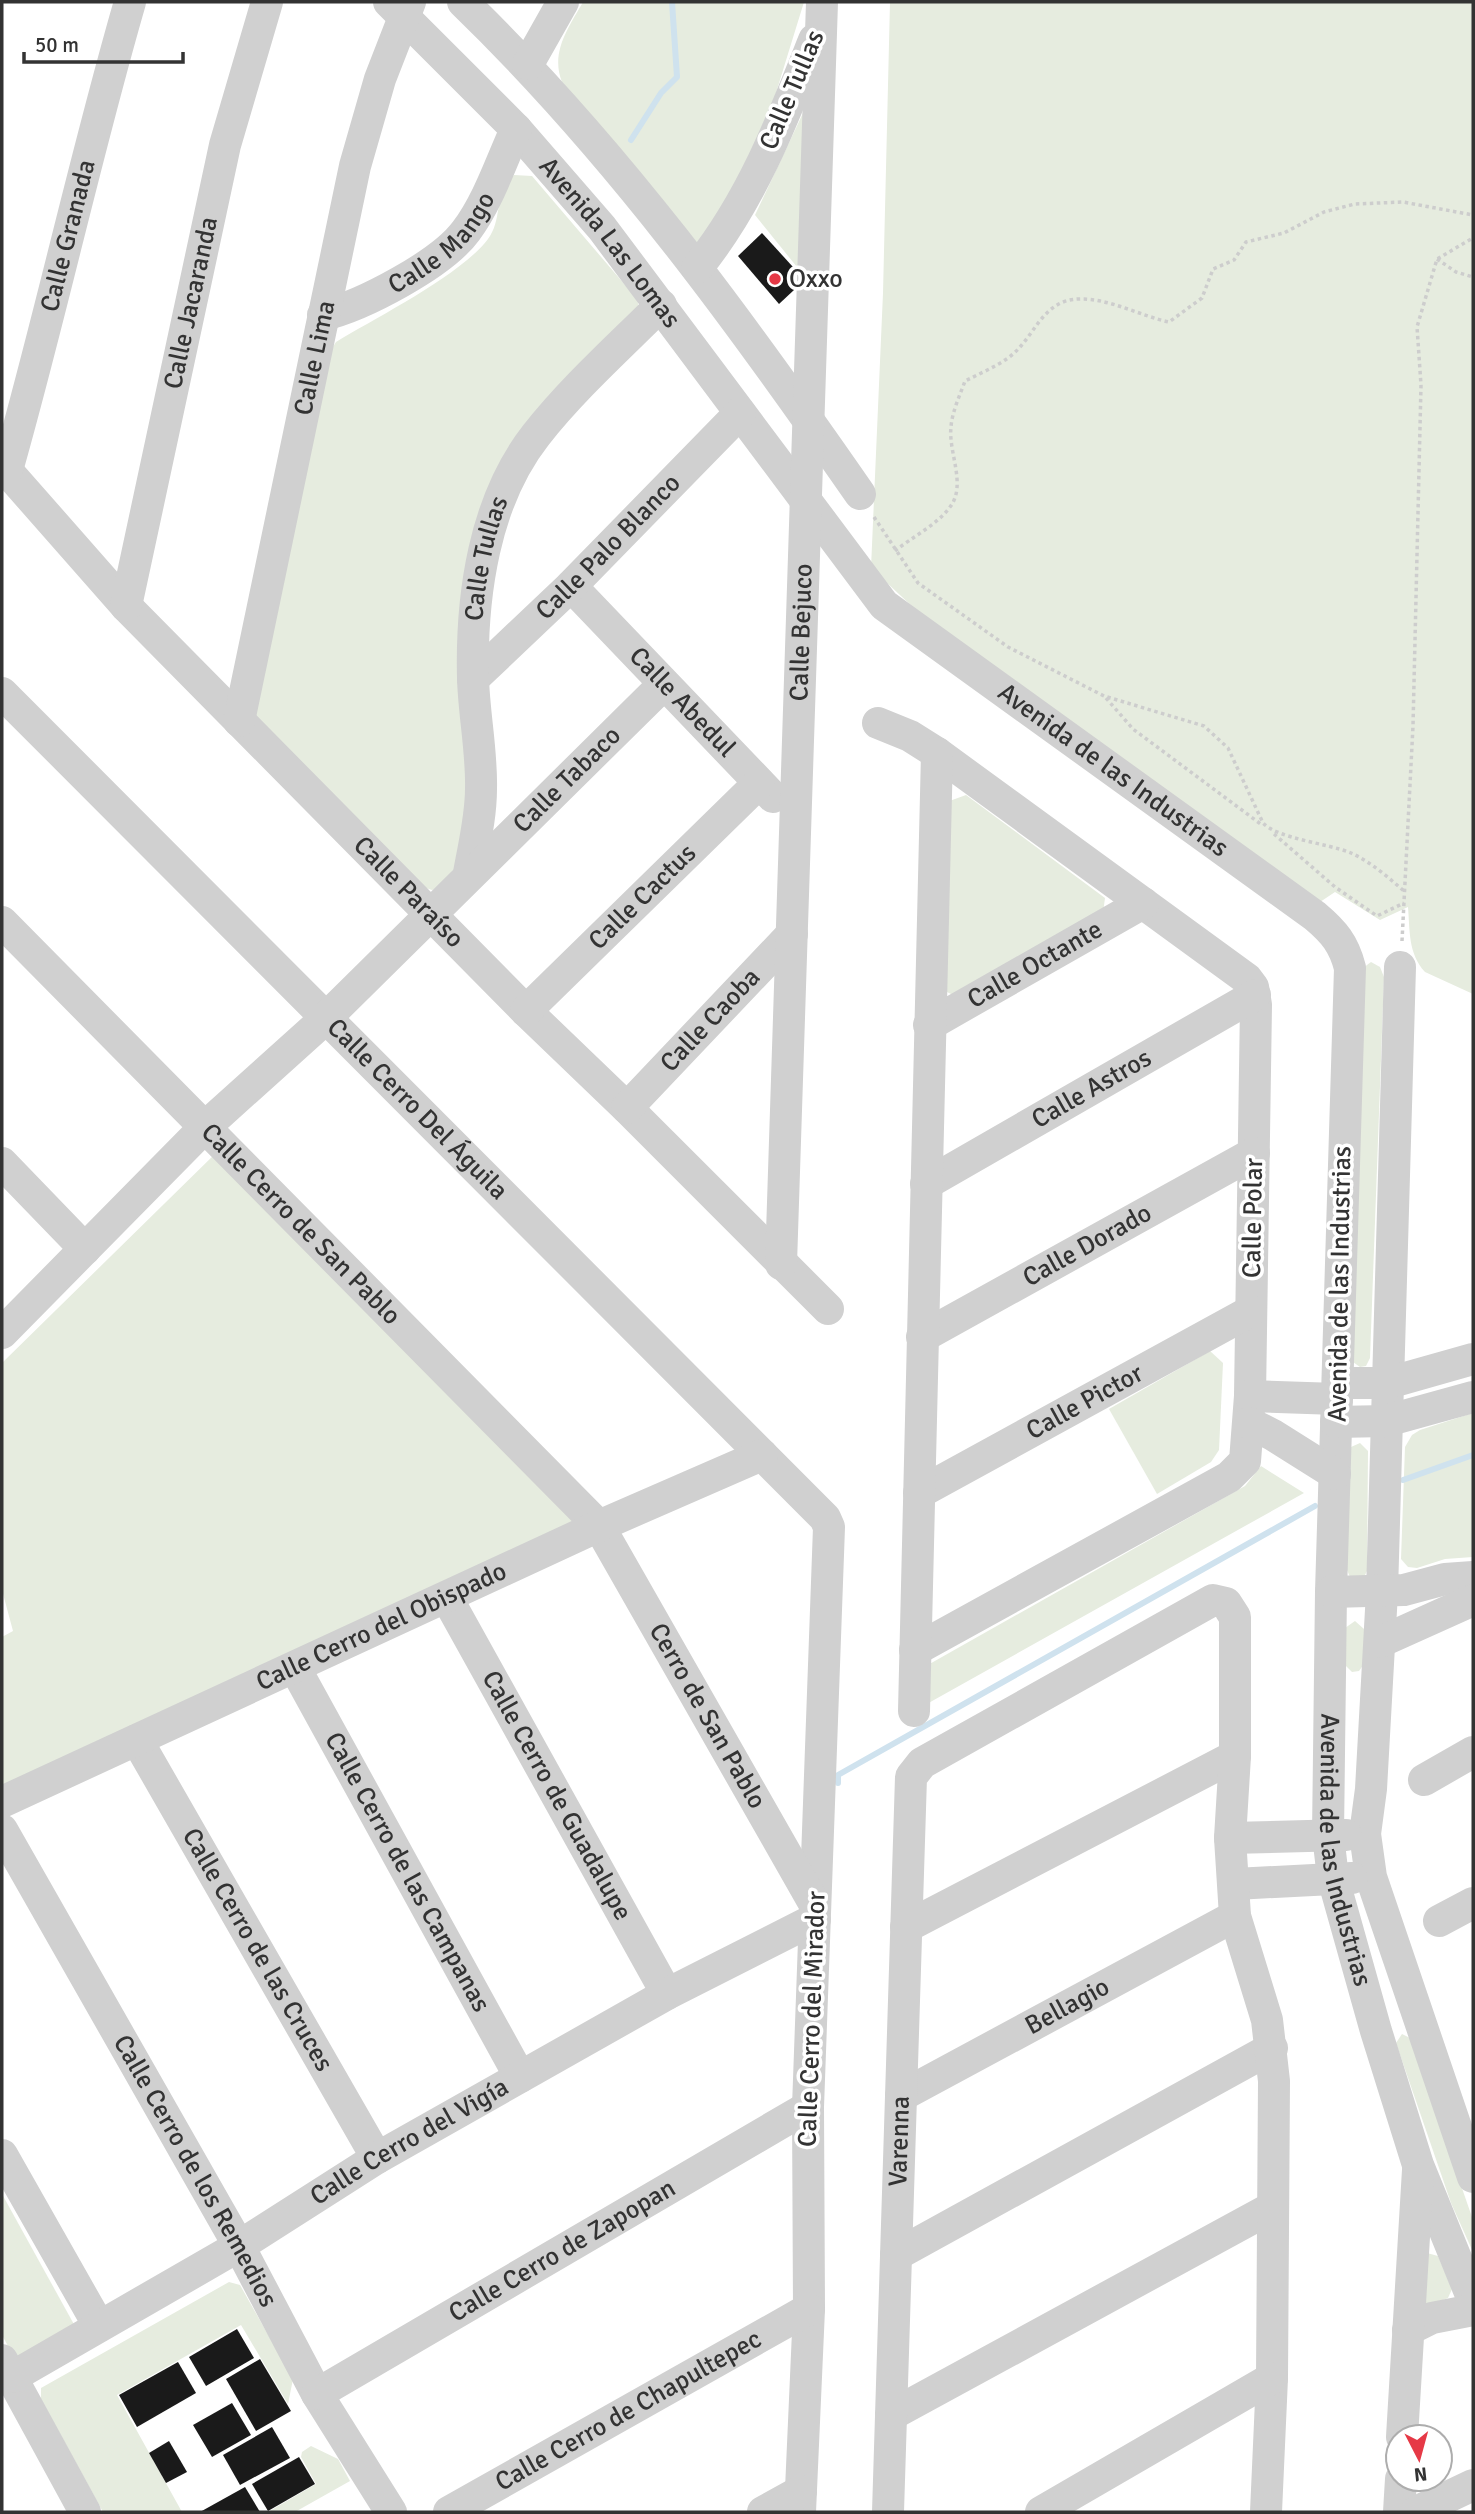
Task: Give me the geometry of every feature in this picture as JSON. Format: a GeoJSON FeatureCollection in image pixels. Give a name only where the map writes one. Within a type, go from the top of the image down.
{"type":"FeatureCollection","features":[{"type":"Feature","properties":{"kind":"street","name":"Calle Granada"},"geometry":{"type":"LineString","coordinates":[[4,468],[50,317],[97,115],[130,2]]}},
{"type":"Feature","properties":{"kind":"street","name":"Calle Jacaranda"},"geometry":{"type":"LineString","coordinates":[[126,606],[225,145],[267,2]]}},
{"type":"Feature","properties":{"kind":"street","name":"Avenida Las Lomas"},"geometry":{"type":"LineString","coordinates":[[463,2],[528,64],[615,165],[696,268],[860,494]]}},
{"type":"Feature","properties":{"kind":"street"},"geometry":{"type":"LineString","coordinates":[[528,64],[563,2]]}},
{"type":"Feature","properties":{"kind":"street","name":"Avenida Las Lomas"},"geometry":{"type":"LineString","coordinates":[[401,6],[516,129],[602,228],[807,505]]}},
{"type":"Feature","properties":{"kind":"street","name":"Calle Lima"},"geometry":{"type":"LineString","coordinates":[[239,721],[355,166],[401,6]]}},
{"type":"Feature","properties":{"kind":"street","name":"Calle Tullas"},"geometry":{"type":"LineString","coordinates":[[696,268],[731,222],[749,189],[822,10]]}},
{"type":"Feature","properties":{"kind":"street","name":"Calle Bejuco"},"geometry":{"type":"LineString","coordinates":[[781,1264],[822,10]]}},
{"type":"Feature","properties":{"kind":"street","name":"Calle Mango"},"geometry":{"type":"LineString","coordinates":[[323,314],[346,309],[408,275],[454,245],[475,217],[516,129]]}},
{"type":"Feature","properties":{"kind":"street","name":"Calle Tullas"},"geometry":{"type":"LineString","coordinates":[[470,873],[481,790],[473,679],[474,608],[481,567],[497,510],[515,467],[535,436],[661,305]]}},
{"type":"Feature","properties":{"kind":"street","name":"Calle Palo Blanco"},"geometry":{"type":"LineString","coordinates":[[473,679],[571,586],[740,413]]}},
{"type":"Feature","properties":{"kind":"street","name":"Calle Paraíso"},"geometry":{"type":"LineString","coordinates":[[4,468],[126,606],[526,1011],[828,1308]]}},
{"type":"Feature","properties":{"kind":"street","name":"Avenida de las Industrias"},"geometry":{"type":"LineString","coordinates":[[807,505],[867,586],[895,614],[1315,916],[1333,931],[1344,947],[1350,968],[1331,1592],[1328,1835],[1334,1878],[1376,2031],[1418,2165],[1473,2300]]}},
{"type":"Feature","properties":{"kind":"street","name":"Calle Abedul"},"geometry":{"type":"LineString","coordinates":[[571,586],[794,820]]}},
{"type":"Feature","properties":{"kind":"street","name":"Calle Tabaco"},"geometry":{"type":"LineString","coordinates":[[2,1333],[205,1127],[326,1017],[663,685]]}},
{"type":"Feature","properties":{"kind":"street","name":"Calle Cerro Del Águila"},"geometry":{"type":"LineString","coordinates":[[2,693],[825,1518],[829,1527]]}},
{"type":"Feature","properties":{"kind":"street"},"geometry":{"type":"LineString","coordinates":[[877,723],[909,736],[937,753],[1247,979],[1255,995]]}},
{"type":"Feature","properties":{"kind":"street"},"geometry":{"type":"LineString","coordinates":[[914,1711],[937,753]]}},
{"type":"Feature","properties":{"kind":"street","name":"Calle Cactus"},"geometry":{"type":"LineString","coordinates":[[526,1011],[759,783]]}},
{"type":"Feature","properties":{"kind":"street","name":"Calle Octante"},"geometry":{"type":"LineString","coordinates":[[929,1025],[1143,903]]}},
{"type":"Feature","properties":{"kind":"street","name":"Calle Cerro de San Pablo"},"geometry":{"type":"LineString","coordinates":[[2,922],[599,1526]]}},
{"type":"Feature","properties":{"kind":"street","name":"Calle Caoba"},"geometry":{"type":"LineString","coordinates":[[627,1108],[792,934]]}},
{"type":"Feature","properties":{"kind":"street","name":"Avenida de las Industrias"},"geometry":{"type":"LineString","coordinates":[[1400,967],[1379,1679],[1365,1834],[1371,1877],[1473,2177]]}},
{"type":"Feature","properties":{"kind":"street","name":"Calle Polar"},"geometry":{"type":"LineString","coordinates":[[915,1650],[1229,1477],[1245,1461],[1250,1409],[1255,995]]}},
{"type":"Feature","properties":{"kind":"street","name":"Calle Astros"},"geometry":{"type":"LineString","coordinates":[[926,1184],[1255,995]]}},
{"type":"Feature","properties":{"kind":"street","name":"Calle Dorado"},"geometry":{"type":"LineString","coordinates":[[922,1337],[1254,1153]]}},
{"type":"Feature","properties":{"kind":"street"},"geometry":{"type":"LineString","coordinates":[[2,1163],[85,1249]]}},
{"type":"Feature","properties":{"kind":"street","name":"Calle Pictor"},"geometry":{"type":"LineString","coordinates":[[919,1493],[1251,1311]]}},
{"type":"Feature","properties":{"kind":"street"},"geometry":{"type":"LineString","coordinates":[[1250,1409],[1337,1401],[1388,1383],[1473,1359]]}},
{"type":"Feature","properties":{"kind":"street"},"geometry":{"type":"LineString","coordinates":[[1337,1401],[1386,1421],[1473,1396]]}},
{"type":"Feature","properties":{"kind":"street"},"geometry":{"type":"LineString","coordinates":[[1250,1409],[1273,1434],[1335,1474]]}},
{"type":"Feature","properties":{"kind":"street","name":"Calle Cerro del Obispado"},"geometry":{"type":"LineString","coordinates":[[2,1802],[599,1526],[762,1455]]}},
{"type":"Feature","properties":{"kind":"street","name":"Cerro de San Pablo"},"geometry":{"type":"LineString","coordinates":[[599,1526],[815,1911]]}},
{"type":"Feature","properties":{"kind":"street","name":"Calle Cerro del Mirador"},"geometry":{"type":"LineString","coordinates":[[801,2502],[809,2309],[807,2107],[829,1527]]}},
{"type":"Feature","properties":{"kind":"street"},"geometry":{"type":"LineString","coordinates":[[1331,1592],[1404,1590],[1445,1579],[1473,1577]]}},
{"type":"Feature","properties":{"kind":"street","name":"Calle Cerro de Guadalupe"},"geometry":{"type":"LineString","coordinates":[[447,1598],[667,1994]]}},
{"type":"Feature","properties":{"kind":"street","name":"Varenna"},"geometry":{"type":"LineString","coordinates":[[888,2512],[910,1784],[913,1772],[922,1763],[1213,1600],[1227,1603],[1235,1617],[1235,1756]]}},
{"type":"Feature","properties":{"kind":"street"},"geometry":{"type":"LineString","coordinates":[[1380,1642],[1473,1600]]}},
{"type":"Feature","properties":{"kind":"street","name":"Calle Cerro de las Campanas"},"geometry":{"type":"LineString","coordinates":[[295,1668],[520,2077]]}},
{"type":"Feature","properties":{"kind":"street"},"geometry":{"type":"LineString","coordinates":[[1330,1681],[1343,1694],[1359,1696],[1365,1694],[1379,1679]]}},
{"type":"Feature","properties":{"kind":"street","name":"Calle Cerro de las Cruces"},"geometry":{"type":"LineString","coordinates":[[137,1740],[377,2158]]}},
{"type":"Feature","properties":{"kind":"street"},"geometry":{"type":"LineString","coordinates":[[1424,1780],[1473,1752]]}},
{"type":"Feature","properties":{"kind":"street"},"geometry":{"type":"LineString","coordinates":[[1235,1756],[1230,1838],[1235,1916],[1267,2020],[1272,2048],[1272,2378],[1266,2512]]}},
{"type":"Feature","properties":{"kind":"street"},"geometry":{"type":"LineString","coordinates":[[906,1927],[1235,1756]]}},
{"type":"Feature","properties":{"kind":"street","name":"Calle Cerro de los Remedios"},"geometry":{"type":"LineString","coordinates":[[2,1830],[239,2246],[317,2394],[391,2512]]}},
{"type":"Feature","properties":{"kind":"street"},"geometry":{"type":"LineString","coordinates":[[1230,1838],[1365,1834]]}},
{"type":"Feature","properties":{"kind":"street"},"geometry":{"type":"LineString","coordinates":[[1235,1884],[1371,1877]]}},
{"type":"Feature","properties":{"kind":"street"},"geometry":{"type":"LineString","coordinates":[[1439,1921],[1473,1903]]}},
{"type":"Feature","properties":{"kind":"street","name":"Calle Cerro del Vigía"},"geometry":{"type":"LineString","coordinates":[[7,2368],[99,2326],[239,2246],[377,2158],[815,1911]]}},
{"type":"Feature","properties":{"kind":"street","name":"Bellagio"},"geometry":{"type":"LineString","coordinates":[[901,2096],[1235,1916]]}},
{"type":"Feature","properties":{"kind":"street"},"geometry":{"type":"LineString","coordinates":[[1376,2031],[1382,2015],[1392,2010],[1404,2008],[1418,2018]]}},
{"type":"Feature","properties":{"kind":"street"},"geometry":{"type":"LineString","coordinates":[[896,2255],[1272,2048]]}},
{"type":"Feature","properties":{"kind":"street","name":"Calle Cerro de Zapopan"},"geometry":{"type":"LineString","coordinates":[[317,2394],[807,2107]]}},
{"type":"Feature","properties":{"kind":"street"},"geometry":{"type":"LineString","coordinates":[[2,2155],[99,2326]]}},
{"type":"Feature","properties":{"kind":"street"},"geometry":{"type":"LineString","coordinates":[[1403,2423],[1418,2165]]}},
{"type":"Feature","properties":{"kind":"street"},"geometry":{"type":"LineString","coordinates":[[891,2415],[1273,2207]]}},
{"type":"Feature","properties":{"kind":"street","name":"Calle Cerro de Chapultepec"},"geometry":{"type":"LineString","coordinates":[[449,2512],[809,2309]]}},
{"type":"Feature","properties":{"kind":"street"},"geometry":{"type":"LineString","coordinates":[[1408,2330],[1432,2318],[1473,2310]]}},
{"type":"Feature","properties":{"kind":"street"},"geometry":{"type":"LineString","coordinates":[[7,2368],[85,2512]]}},
{"type":"Feature","properties":{"kind":"street"},"geometry":{"type":"LineString","coordinates":[[1041,2512],[1272,2378]]}},
{"type":"Feature","properties":{"kind":"street"},"geometry":{"type":"LineString","coordinates":[[1416,2512],[1473,2485]]}},
{"type":"Feature","properties":{"kind":"street"},"geometry":{"type":"LineString","coordinates":[[1399,2512],[1400,2493]]}},
{"type":"Feature","properties":{"kind":"street"},"geometry":{"type":"LineString","coordinates":[[764,2512],[801,2502]]}},
{"type":"Feature","properties":{"kind":"path"},"geometry":{"type":"LineString","coordinates":[[895,551],[951,506],[956,492],[950,444],[951,423],[963,395],[965,381],[1007,359],[1032,334],[1046,312],[1064,301],[1080,299],[1169,322],[1202,298],[1213,269],[1234,260],[1246,242],[1284,233],[1324,212],[1355,204],[1403,202],[1473,215]]}},
{"type":"Feature","properties":{"kind":"path"},"geometry":{"type":"LineString","coordinates":[[1400,967],[1413,739],[1421,385],[1417,327],[1437,260],[1473,238]]}},
{"type":"Feature","properties":{"kind":"path"},"geometry":{"type":"LineString","coordinates":[[1437,260],[1455,272],[1473,277]]}},
{"type":"Feature","properties":{"kind":"path"},"geometry":{"type":"LineString","coordinates":[[860,494],[918,583],[959,613],[1030,660],[1104,696],[1204,726],[1228,748],[1263,823],[1272,833],[1306,838],[1350,853],[1377,869],[1405,892]]}},
{"type":"Feature","properties":{"kind":"path"},"geometry":{"type":"LineString","coordinates":[[1104,696],[1133,729],[1272,833],[1335,887],[1377,916],[1404,903]]}},
{"type":"Feature","properties":{"kind":"shaded area"},"geometry":{"type":"Polygon","coordinates":[[[583,2],[804,2],[775,96],[739,180],[698,244],[562,82],[558,60],[560,50],[567,30],[583,2]]]}},
{"type":"Feature","properties":{"kind":"shaded area"},"geometry":{"type":"Polygon","coordinates":[[[890,2],[1473,2],[1473,994],[1425,972],[1419,965],[1411,941],[1408,907],[1380,920],[1335,892],[1320,902],[915,609],[871,568],[883,293],[890,2]]]}},
{"type":"Feature","properties":{"kind":"shaded area"},"geometry":{"type":"Polygon","coordinates":[[[803,113],[801,272],[755,215],[803,113]]]}},
{"type":"Feature","properties":{"kind":"shaded area"},"geometry":{"type":"Polygon","coordinates":[[[514,175],[532,176],[637,299],[641,315],[501,477],[471,791],[455,872],[444,886],[432,890],[420,886],[254,717],[329,353],[336,342],[439,281],[475,253],[493,231],[503,191],[514,175]]]}},
{"type":"Feature","properties":{"kind":"shaded area"},"geometry":{"type":"Polygon","coordinates":[[[966,795],[1105,898],[1103,913],[955,996],[943,990],[944,803],[966,795]]]}},
{"type":"Feature","properties":{"kind":"shaded area"},"geometry":{"type":"Polygon","coordinates":[[[1371,962],[1380,967],[1384,977],[1370,1358],[1366,1366],[1360,1367],[1353,1362],[1363,968],[1371,962]]]}},
{"type":"Feature","properties":{"kind":"shaded area"},"geometry":{"type":"Polygon","coordinates":[[[218,1151],[590,1531],[2,1797],[2,1637],[13,1631],[2,1590],[2,1363],[218,1151]]]}},
{"type":"Feature","properties":{"kind":"shaded area"},"geometry":{"type":"Polygon","coordinates":[[[1210,1351],[1223,1363],[1219,1450],[1211,1462],[1157,1494],[1109,1409],[1210,1351]]]}},
{"type":"Feature","properties":{"kind":"shaded area"},"geometry":{"type":"Polygon","coordinates":[[[1473,1413],[1473,1557],[1445,1559],[1417,1568],[1408,1567],[1401,1559],[1405,1447],[1412,1435],[1420,1430],[1473,1413]]]}},
{"type":"Feature","properties":{"kind":"shaded area"},"geometry":{"type":"Polygon","coordinates":[[[1360,1443],[1368,1451],[1367,1571],[1364,1577],[1350,1577],[1347,1570],[1348,1453],[1351,1447],[1360,1443]]]}},
{"type":"Feature","properties":{"kind":"shaded area"},"geometry":{"type":"Polygon","coordinates":[[[1261,1466],[1304,1493],[925,1705],[926,1666],[1245,1486],[1261,1466]]]}},
{"type":"Feature","properties":{"kind":"shaded area"},"geometry":{"type":"Polygon","coordinates":[[[1355,1621],[1364,1629],[1364,1664],[1359,1671],[1352,1672],[1345,1665],[1345,1628],[1355,1621]]]}},
{"type":"Feature","properties":{"kind":"shaded area"},"geometry":{"type":"Polygon","coordinates":[[[1402,2034],[1410,2038],[1473,2220],[1473,2252],[1451,2203],[1396,2043],[1402,2034]]]}},
{"type":"Feature","properties":{"kind":"shaded area"},"geometry":{"type":"Polygon","coordinates":[[[2,2194],[76,2328],[16,2361],[2,2335],[2,2194]]]}},
{"type":"Feature","properties":{"kind":"shaded area"},"geometry":{"type":"Polygon","coordinates":[[[1427,2253],[1438,2256],[1452,2289],[1448,2298],[1431,2305],[1423,2302],[1427,2253]]]}},
{"type":"Feature","properties":{"kind":"shaded area"},"geometry":{"type":"Polygon","coordinates":[[[229,2282],[240,2285],[293,2379],[288,2404],[241,2325],[117,2395],[182,2512],[103,2512],[41,2399],[41,2388],[229,2282]]]}},
{"type":"Feature","properties":{"kind":"shaded area"},"geometry":{"type":"Polygon","coordinates":[[[311,2446],[338,2459],[350,2481],[295,2512],[268,2512],[316,2484],[301,2457],[302,2452],[311,2446]]]}},
{"type":"Feature","properties":{"kind":"building","name":"Oxxo"},"geometry":{"type":"Polygon","coordinates":[[[762,233],[793,267],[794,290],[779,304],[738,256],[762,233]]]}},
{"type":"Feature","properties":{"kind":"building"},"geometry":{"type":"Polygon","coordinates":[[[237,2329],[254,2358],[206,2386],[189,2357],[237,2329]]]}},
{"type":"Feature","properties":{"kind":"building"},"geometry":{"type":"Polygon","coordinates":[[[260,2359],[291,2411],[256,2431],[226,2379],[260,2359]]]}},
{"type":"Feature","properties":{"kind":"building"},"geometry":{"type":"Polygon","coordinates":[[[178,2362],[196,2393],[137,2427],[119,2395],[178,2362]]]}},
{"type":"Feature","properties":{"kind":"building"},"geometry":{"type":"Polygon","coordinates":[[[232,2403],[251,2435],[212,2457],[193,2425],[232,2403]]]}},
{"type":"Feature","properties":{"kind":"building"},"geometry":{"type":"Polygon","coordinates":[[[272,2427],[290,2458],[240,2485],[223,2455],[272,2427]]]}},
{"type":"Feature","properties":{"kind":"building"},"geometry":{"type":"Polygon","coordinates":[[[169,2441],[187,2472],[166,2483],[149,2453],[169,2441]]]}},
{"type":"Feature","properties":{"kind":"building"},"geometry":{"type":"Polygon","coordinates":[[[299,2457],[315,2484],[268,2511],[252,2484],[299,2457]]]}},
{"type":"Feature","properties":{"kind":"building"},"geometry":{"type":"Polygon","coordinates":[[[245,2487],[260,2512],[200,2512],[245,2487]]]}},
{"type":"Feature","properties":{"kind":"waterway"},"geometry":{"type":"LineString","coordinates":[[631,140],[661,93],[677,77],[672,2]]}},
{"type":"Feature","properties":{"kind":"waterway"},"geometry":{"type":"LineString","coordinates":[[1403,1480],[1473,1455]]}},
{"type":"Feature","properties":{"kind":"waterway"},"geometry":{"type":"LineString","coordinates":[[838,1783],[838,1775],[1315,1506]]}},
{"type":"Feature","properties":{"kind":"place","name":"Oxxo"},"geometry":{"type":"Point","coordinates":[775,279]}}]}
